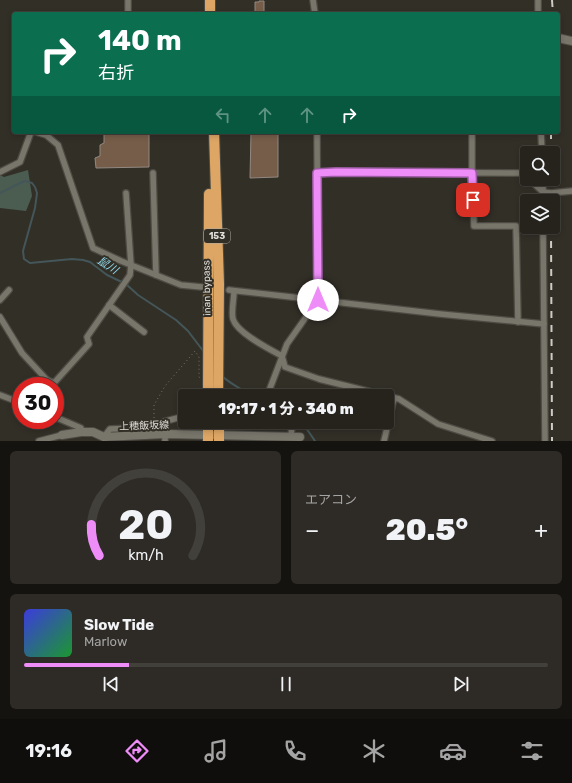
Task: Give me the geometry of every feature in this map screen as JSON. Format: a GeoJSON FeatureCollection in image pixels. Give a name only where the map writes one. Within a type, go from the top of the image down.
{"type":"FeatureCollection","features":[{"type":"Feature","properties":{"kind":"highway"},"geometry":{"type":"LineString","coordinates":[[210,0],[210,12]]}},
{"type":"Feature","properties":{"kind":"highway"},"geometry":{"type":"LineString","coordinates":[[214,0],[214,12]]}},
{"type":"Feature","properties":{"kind":"highway","name":"inan bypass"},"geometry":{"type":"LineString","coordinates":[[209,134],[214,339],[219,389]]}},
{"type":"Feature","properties":{"kind":"highway","name":"inan bypass"},"geometry":{"type":"LineString","coordinates":[[207,389],[206,380],[214,339],[219,284],[214,134]]}},
{"type":"Feature","properties":{"kind":"street"},"geometry":{"type":"LineString","coordinates":[[128,0],[128,12]]}},
{"type":"Feature","properties":{"kind":"street"},"geometry":{"type":"LineString","coordinates":[[313,0],[315,12]]}},
{"type":"Feature","properties":{"kind":"street"},"geometry":{"type":"LineString","coordinates":[[538,0],[538,12]]}},
{"type":"Feature","properties":{"kind":"street"},"geometry":{"type":"LineString","coordinates":[[560,39],[572,41]]}},
{"type":"Feature","properties":{"kind":"street"},"geometry":{"type":"LineString","coordinates":[[0,172],[20,162],[31,134]]}},
{"type":"Feature","properties":{"kind":"street"},"geometry":{"type":"LineString","coordinates":[[43,134],[46,135],[58,146],[93,248],[181,285],[202,287]]}},
{"type":"Feature","properties":{"kind":"street"},"geometry":{"type":"LineString","coordinates":[[270,389],[287,344],[318,300],[317,134]]}},
{"type":"Feature","properties":{"kind":"street"},"geometry":{"type":"LineString","coordinates":[[472,134],[474,226],[516,226],[518,322]]}},
{"type":"Feature","properties":{"kind":"street"},"geometry":{"type":"LineString","coordinates":[[541,134],[542,146]]}},
{"type":"Feature","properties":{"kind":"street"},"geometry":{"type":"LineString","coordinates":[[153,173],[156,275]]}},
{"type":"Feature","properties":{"kind":"street"},"geometry":{"type":"LineString","coordinates":[[317,173],[520,173]]}},
{"type":"Feature","properties":{"kind":"street"},"geometry":{"type":"LineString","coordinates":[[537,186],[543,192],[551,193],[572,191]]}},
{"type":"Feature","properties":{"kind":"street"},"geometry":{"type":"LineString","coordinates":[[543,186],[543,192]]}},
{"type":"Feature","properties":{"kind":"street"},"geometry":{"type":"LineString","coordinates":[[59,377],[89,344],[87,337],[130,275],[131,265],[126,193]]}},
{"type":"Feature","properties":{"kind":"street"},"geometry":{"type":"LineString","coordinates":[[543,234],[545,441]]}},
{"type":"Feature","properties":{"kind":"street"},"geometry":{"type":"LineString","coordinates":[[0,300],[9,290]]}},
{"type":"Feature","properties":{"kind":"street"},"geometry":{"type":"LineString","coordinates":[[361,389],[285,368],[282,356],[246,335],[234,321],[232,291],[544,324]]}},
{"type":"Feature","properties":{"kind":"street"},"geometry":{"type":"LineString","coordinates":[[109,305],[144,332]]}},
{"type":"Feature","properties":{"kind":"street"},"geometry":{"type":"LineString","coordinates":[[0,317],[22,353],[44,377]]}},
{"type":"Feature","properties":{"kind":"street"},"geometry":{"type":"LineString","coordinates":[[0,395],[12,400]]}},
{"type":"Feature","properties":{"kind":"street"},"geometry":{"type":"LineString","coordinates":[[394,398],[399,399],[438,424],[492,441]]}},
{"type":"Feature","properties":{"kind":"street"},"geometry":{"type":"LineString","coordinates":[[105,439],[110,429],[140,428],[178,418]]}},
{"type":"Feature","properties":{"kind":"street"},"geometry":{"type":"LineString","coordinates":[[64,421],[81,428],[81,432]]}},
{"type":"Feature","properties":{"kind":"street"},"geometry":{"type":"LineString","coordinates":[[293,429],[295,437]]}},
{"type":"Feature","properties":{"kind":"street"},"geometry":{"type":"LineString","coordinates":[[384,441],[387,429]]}},
{"type":"Feature","properties":{"kind":"street","name":"上穂飯坂線"},"geometry":{"type":"LineString","coordinates":[[62,435],[93,432],[105,439],[270,439],[295,437]]}},
{"type":"Feature","properties":{"kind":"street"},"geometry":{"type":"LineString","coordinates":[[39,441],[62,435]]}},
{"type":"Feature","properties":{"kind":"path"},"geometry":{"type":"LineString","coordinates":[[154,425],[154,405],[165,386],[195,350],[199,357],[199,377],[206,380]]}},
{"type":"Feature","properties":{"kind":"green space"},"geometry":{"type":"Polygon","coordinates":[[[28,170],[32,196],[26,211],[0,208],[0,175],[4,177],[28,170]]]}},
{"type":"Feature","properties":{"kind":"building"},"geometry":{"type":"Polygon","coordinates":[[[264,1],[264,12],[255,12],[255,2],[264,1]]]}},
{"type":"Feature","properties":{"kind":"building"},"geometry":{"type":"Polygon","coordinates":[[[104,134],[149,134],[149,167],[96,168],[95,158],[100,156],[100,145],[104,143],[104,134]]]}},
{"type":"Feature","properties":{"kind":"building"},"geometry":{"type":"Polygon","coordinates":[[[251,134],[278,134],[278,177],[250,178],[251,134]]]}},
{"type":"Feature","properties":{"kind":"waterway","name":"鼠川"},"geometry":{"type":"LineString","coordinates":[[0,193],[25,181],[32,183],[35,187],[37,193],[35,208],[23,251],[24,259],[30,263],[72,259],[90,262],[107,275],[126,284],[138,295],[176,320],[188,331],[204,352]]}},
{"type":"Feature","properties":{"kind":"waterway","name":"鼠川"},"geometry":{"type":"LineString","coordinates":[[221,375],[241,389]]}},
{"type":"Feature","properties":{"kind":"waterway","name":"鼠川"},"geometry":{"type":"LineString","coordinates":[[307,429],[315,441]]}},
{"type":"Feature","properties":{"kind":"railway"},"geometry":{"type":"LineString","coordinates":[[552,0],[553,12]]}},
{"type":"Feature","properties":{"kind":"railway"},"geometry":{"type":"LineString","coordinates":[[551,134],[551,146]]}},
{"type":"Feature","properties":{"kind":"railway"},"geometry":{"type":"LineString","coordinates":[[551,186],[551,194]]}},
{"type":"Feature","properties":{"kind":"railway"},"geometry":{"type":"LineString","coordinates":[[551,234],[552,441]]}},
{"type":"Feature","properties":{"kind":"route"},"geometry":{"type":"LineString","coordinates":[[318,300],[317,173],[472,173],[473,200]]}}]}
